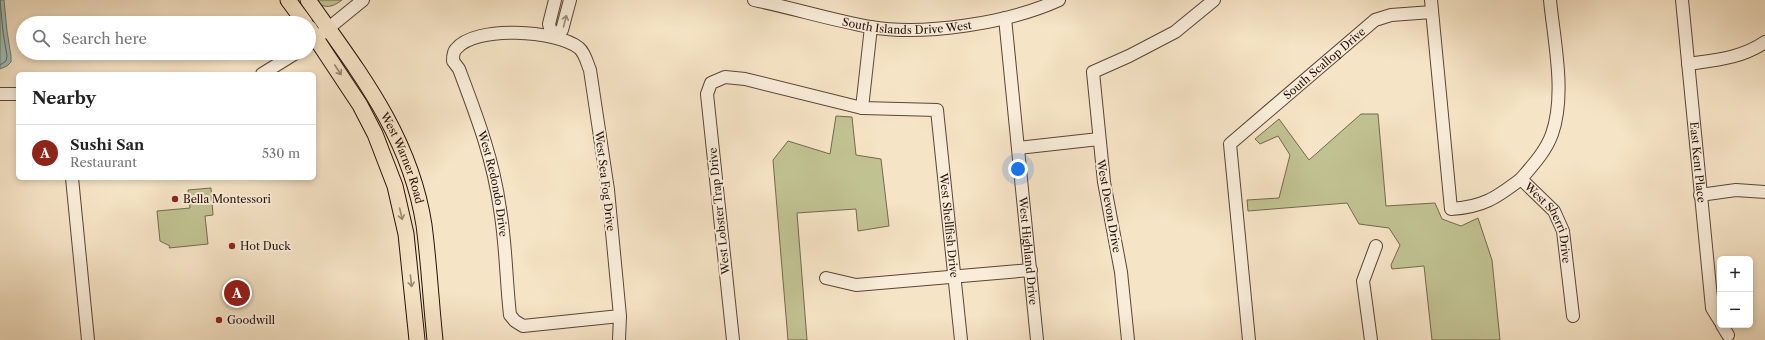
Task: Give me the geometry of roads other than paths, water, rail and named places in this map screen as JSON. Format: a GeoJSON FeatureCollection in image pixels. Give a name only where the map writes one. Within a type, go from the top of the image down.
{"type":"FeatureCollection","features":[{"type":"Feature","properties":{"kind":"main road"},"geometry":{"type":"LineString","coordinates":[[288,0],[300,16]]}},
{"type":"Feature","properties":{"kind":"main road","name":"West Warner Road"},"geometry":{"type":"LineString","coordinates":[[308,0],[373,93],[391,125],[404,153],[424,224],[435,340]]}},
{"type":"Feature","properties":{"kind":"main road","name":"West Warner Road"},"geometry":{"type":"LineString","coordinates":[[316,44],[360,105],[375,134],[395,186],[407,242],[417,340]]}},
{"type":"Feature","properties":{"kind":"main road"},"geometry":{"type":"LineString","coordinates":[[407,242],[425,240]]}},
{"type":"Feature","properties":{"kind":"street"},"geometry":{"type":"LineString","coordinates":[[316,35],[328,29],[363,0]]}},
{"type":"Feature","properties":{"kind":"street"},"geometry":{"type":"LineString","coordinates":[[555,0],[549,24],[552,36],[562,30],[570,0]]}},
{"type":"Feature","properties":{"kind":"street","name":"South Islands Drive West"},"geometry":{"type":"LineString","coordinates":[[756,0],[829,19],[871,27],[912,29],[960,25],[1005,18],[1046,6],[1059,0]]}},
{"type":"Feature","properties":{"kind":"street","name":"West Devon Drive"},"geometry":{"type":"LineString","coordinates":[[1128,340],[1121,272],[1104,182],[1093,72],[1129,56],[1175,32],[1214,0]]}},
{"type":"Feature","properties":{"kind":"street","name":"West Sherri Drive"},"geometry":{"type":"LineString","coordinates":[[1550,0],[1559,83],[1558,110],[1552,134],[1540,157],[1522,179],[1554,211],[1563,231],[1573,316]]}},
{"type":"Feature","properties":{"kind":"street","name":"East Kent Place"},"geometry":{"type":"LineString","coordinates":[[1682,0],[1712,308],[1717,316]]}},
{"type":"Feature","properties":{"kind":"street"},"geometry":{"type":"LineString","coordinates":[[1431,6],[1451,209],[1471,208],[1498,197],[1522,179]]}},
{"type":"Feature","properties":{"kind":"street","name":"South Scallop Drive"},"geometry":{"type":"LineString","coordinates":[[1249,340],[1230,144],[1375,20],[1431,6]]}},
{"type":"Feature","properties":{"kind":"street","name":"West Highland Drive"},"geometry":{"type":"LineString","coordinates":[[1005,18],[1037,340]]}},
{"type":"Feature","properties":{"kind":"street"},"geometry":{"type":"LineString","coordinates":[[862,108],[871,27]]}},
{"type":"Feature","properties":{"kind":"street","name":"West Redondo Drive"},"geometry":{"type":"LineString","coordinates":[[552,36],[519,33],[487,35],[470,40],[454,50],[453,61],[459,69],[484,134],[494,171],[501,210],[510,315],[515,321],[523,326],[620,316]]}},
{"type":"Feature","properties":{"kind":"street","name":"West Sea Fog Drive"},"geometry":{"type":"LineString","coordinates":[[552,36],[564,40],[580,49],[585,56],[591,78],[608,190],[620,316],[619,340]]}},
{"type":"Feature","properties":{"kind":"street"},"geometry":{"type":"LineString","coordinates":[[1688,64],[1726,59],[1753,50],[1765,42]]}},
{"type":"Feature","properties":{"kind":"street"},"geometry":{"type":"LineString","coordinates":[[265,72],[285,60]]}},
{"type":"Feature","properties":{"kind":"street","name":"West Lobster Trap Drive"},"geometry":{"type":"LineString","coordinates":[[733,340],[707,94],[711,83],[725,77],[745,79],[862,108]]}},
{"type":"Feature","properties":{"kind":"street"},"geometry":{"type":"LineString","coordinates":[[0,94],[16,94]]}},
{"type":"Feature","properties":{"kind":"street","name":"West Shellfish Drive"},"geometry":{"type":"LineString","coordinates":[[862,108],[937,110],[961,340]]}},
{"type":"Feature","properties":{"kind":"street"},"geometry":{"type":"LineString","coordinates":[[1018,148],[1099,139]]}},
{"type":"Feature","properties":{"kind":"street"},"geometry":{"type":"LineString","coordinates":[[72,180],[88,340]]}},
{"type":"Feature","properties":{"kind":"street"},"geometry":{"type":"LineString","coordinates":[[1700,195],[1736,190],[1765,192]]}},
{"type":"Feature","properties":{"kind":"street"},"geometry":{"type":"LineString","coordinates":[[1370,340],[1363,281],[1376,246]]}},
{"type":"Feature","properties":{"kind":"street"},"geometry":{"type":"LineString","coordinates":[[826,278],[856,285],[1031,270]]}},
{"type":"Feature","properties":{"kind":"water"},"geometry":{"type":"Polygon","coordinates":[[[0,0],[4,0],[11,62],[7,66],[0,69],[0,0]]]}},
{"type":"Feature","properties":{"kind":"place","name":"Bella Montessori"},"geometry":{"type":"Point","coordinates":[175,199]}},
{"type":"Feature","properties":{"kind":"place","name":"Hot Duck"},"geometry":{"type":"Point","coordinates":[232,246]}},
{"type":"Feature","properties":{"kind":"place","name":"Sushi San"},"geometry":{"type":"Point","coordinates":[237,293]}},
{"type":"Feature","properties":{"kind":"place","name":"Goodwill"},"geometry":{"type":"Point","coordinates":[219,320]}}]}
